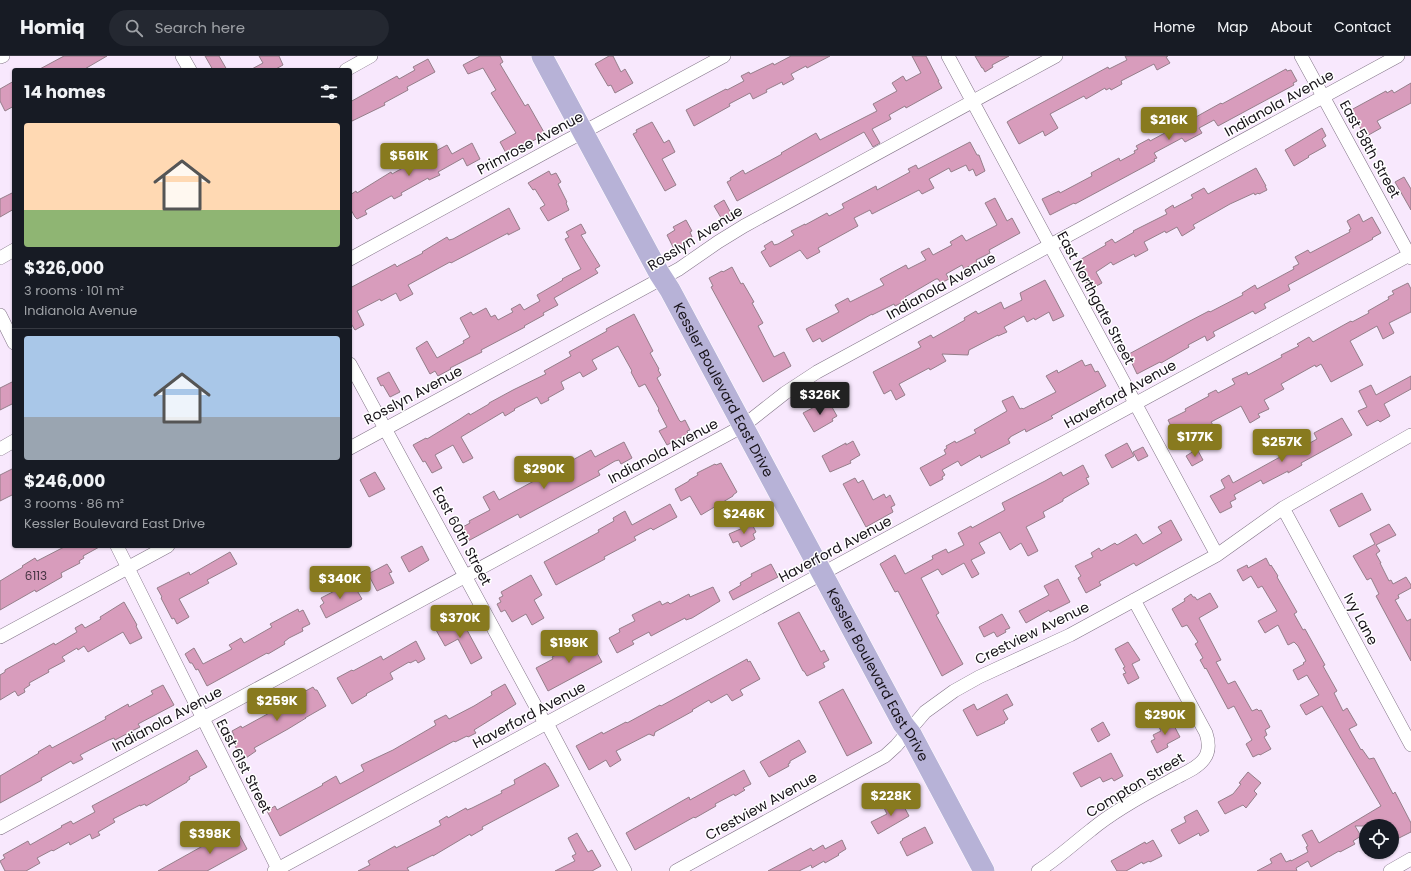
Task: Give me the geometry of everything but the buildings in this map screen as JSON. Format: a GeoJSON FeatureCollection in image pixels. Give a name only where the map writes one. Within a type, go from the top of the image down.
{"type":"FeatureCollection","features":[{"type":"Feature","properties":{"kind":"main road","name":"Kessler Boulevard East Drive"},"geometry":{"type":"LineString","coordinates":[[542,56],[984,871]]}},
{"type":"Feature","properties":{"kind":"street"},"geometry":{"type":"LineString","coordinates":[[182,56],[189,68]]}},
{"type":"Feature","properties":{"kind":"street"},"geometry":{"type":"LineString","coordinates":[[350,68],[371,56]]}},
{"type":"Feature","properties":{"kind":"street","name":"Primrose Avenue"},"geometry":{"type":"LineString","coordinates":[[352,258],[724,56]]}},
{"type":"Feature","properties":{"kind":"street","name":"East Northgate Street"},"geometry":{"type":"LineString","coordinates":[[948,56],[1217,555]]}},
{"type":"Feature","properties":{"kind":"street","name":"Rosslyn Avenue"},"geometry":{"type":"LineString","coordinates":[[352,447],[663,278],[736,231],[1056,56]]}},
{"type":"Feature","properties":{"kind":"street","name":"East 58th Street"},"geometry":{"type":"LineString","coordinates":[[1301,56],[1410,255]]}},
{"type":"Feature","properties":{"kind":"street","name":"Indianola Avenue"},"geometry":{"type":"LineString","coordinates":[[0,828],[743,426],[785,393],[817,372],[1398,56]]}},
{"type":"Feature","properties":{"kind":"street"},"geometry":{"type":"LineString","coordinates":[[0,258],[12,251]]}},
{"type":"Feature","properties":{"kind":"street","name":"Haverford Avenue"},"geometry":{"type":"LineString","coordinates":[[277,870],[1410,255]]}},
{"type":"Feature","properties":{"kind":"street"},"geometry":{"type":"LineString","coordinates":[[0,316],[12,339]]}},
{"type":"Feature","properties":{"kind":"street","name":"East 60th Street"},"geometry":{"type":"LineString","coordinates":[[352,368],[626,871]]}},
{"type":"Feature","properties":{"kind":"street","name":"Crestview Avenue"},"geometry":{"type":"LineString","coordinates":[[676,871],[882,758],[891,752],[928,709],[958,688],[1064,638],[1217,555],[1283,508],[1411,435]]}},
{"type":"Feature","properties":{"kind":"street"},"geometry":{"type":"LineString","coordinates":[[0,449],[12,442]]}},
{"type":"Feature","properties":{"kind":"street","name":"Ivy Lane"},"geometry":{"type":"LineString","coordinates":[[1283,508],[1411,745]]}},
{"type":"Feature","properties":{"kind":"street","name":"East 61st Street"},"geometry":{"type":"LineString","coordinates":[[118,548],[277,870]]}},
{"type":"Feature","properties":{"kind":"street"},"geometry":{"type":"LineString","coordinates":[[0,637],[164,548]]}},
{"type":"Feature","properties":{"kind":"street","name":"Compton Street"},"geometry":{"type":"LineString","coordinates":[[1038,871],[1061,855],[1090,830],[1123,808],[1195,767],[1204,759],[1208,752],[1209,745],[1206,733],[1134,600]]}},
{"type":"Feature","properties":{"kind":"street"},"geometry":{"type":"LineString","coordinates":[[1390,871],[1411,859]]}}]}
